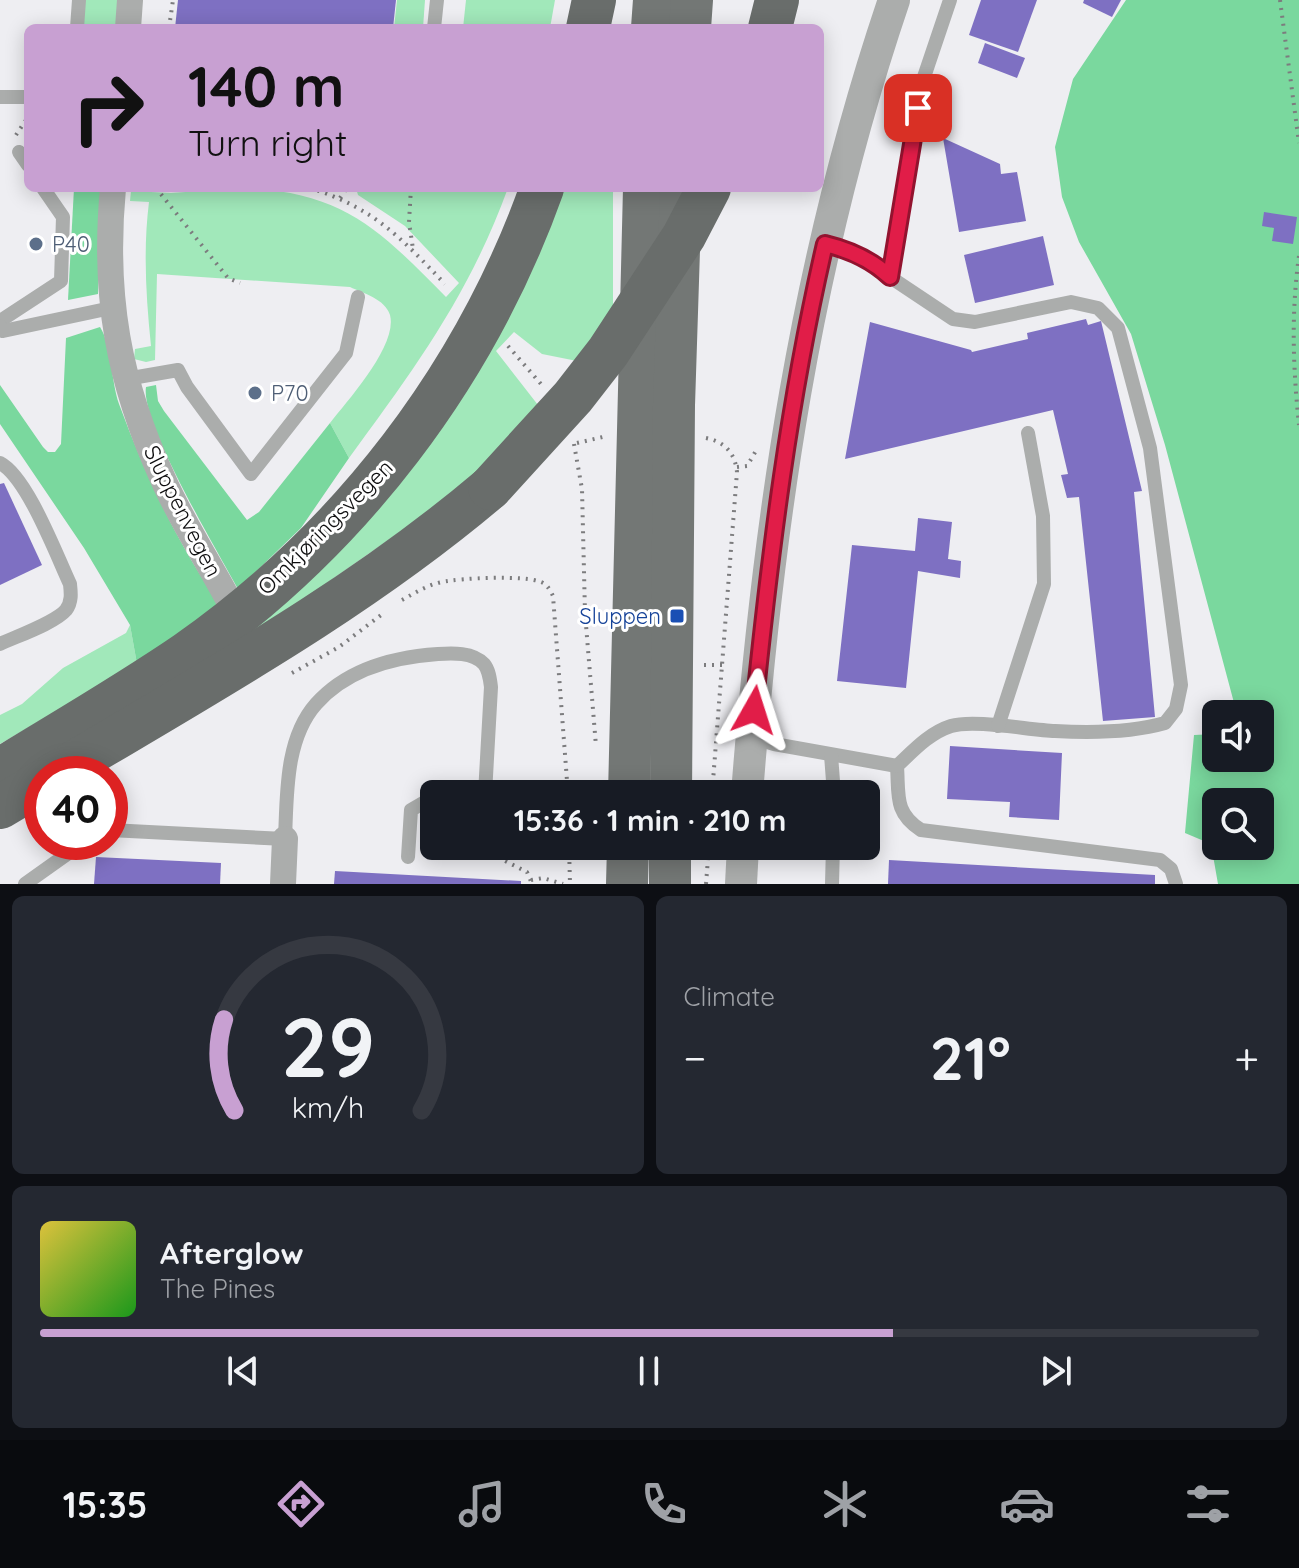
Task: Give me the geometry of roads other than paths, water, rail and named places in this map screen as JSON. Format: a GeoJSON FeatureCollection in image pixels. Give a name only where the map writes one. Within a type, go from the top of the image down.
{"type":"FeatureCollection","features":[{"type":"Feature","properties":{"kind":"highway"},"geometry":{"type":"LineString","coordinates":[[771,24],[777,0]]}},
{"type":"Feature","properties":{"kind":"highway","name":"Omkjøringsvegen"},"geometry":{"type":"LineString","coordinates":[[0,770],[188,652],[295,564],[362,495],[391,463],[453,375],[489,314],[525,236],[541,192]]}},
{"type":"Feature","properties":{"kind":"highway"},"geometry":{"type":"LineString","coordinates":[[85,756],[355,591],[437,533],[490,488],[573,397],[608,352],[684,236],[707,192]]}},
{"type":"Feature","properties":{"kind":"highway"},"geometry":{"type":"LineString","coordinates":[[0,807],[24,793]]}},
{"type":"Feature","properties":{"kind":"main road"},"geometry":{"type":"LineString","coordinates":[[652,24],[654,0]]}},
{"type":"Feature","properties":{"kind":"main road"},"geometry":{"type":"LineString","coordinates":[[690,24],[692,0]]}},
{"type":"Feature","properties":{"kind":"main road"},"geometry":{"type":"LineString","coordinates":[[629,780],[644,192]]}},
{"type":"Feature","properties":{"kind":"main road"},"geometry":{"type":"LineString","coordinates":[[671,780],[674,405],[681,192]]}},
{"type":"Feature","properties":{"kind":"main road"},"geometry":{"type":"LineString","coordinates":[[627,884],[628,860]]}},
{"type":"Feature","properties":{"kind":"main road"},"geometry":{"type":"LineString","coordinates":[[670,860],[670,884]]}},
{"type":"Feature","properties":{"kind":"street"},"geometry":{"type":"LineString","coordinates":[[128,24],[130,0]]}},
{"type":"Feature","properties":{"kind":"street"},"geometry":{"type":"LineString","coordinates":[[748,780],[765,603],[791,409],[825,244],[859,107],[894,0]]}},
{"type":"Feature","properties":{"kind":"street","name":"Sluppenvegen"},"geometry":{"type":"LineString","coordinates":[[113,192],[108,245],[111,308],[126,379],[163,480],[227,597]]}},
{"type":"Feature","properties":{"kind":"street"},"geometry":{"type":"LineString","coordinates":[[283,884],[285,839]]}},
{"type":"Feature","properties":{"kind":"street"},"geometry":{"type":"LineString","coordinates":[[741,884],[742,860]]}},
{"type":"Feature","properties":{"kind":"lane"},"geometry":{"type":"LineString","coordinates":[[77,24],[79,0]]}},
{"type":"Feature","properties":{"kind":"lane"},"geometry":{"type":"LineString","coordinates":[[434,24],[437,0]]}},
{"type":"Feature","properties":{"kind":"lane"},"geometry":{"type":"LineString","coordinates":[[890,277],[923,80],[950,0]]}},
{"type":"Feature","properties":{"kind":"lane"},"geometry":{"type":"LineString","coordinates":[[0,97],[24,97]]}},
{"type":"Feature","properties":{"kind":"lane"},"geometry":{"type":"LineString","coordinates":[[19,152],[24,159]]}},
{"type":"Feature","properties":{"kind":"lane"},"geometry":{"type":"LineString","coordinates":[[46,192],[63,217],[61,281],[0,324],[3,331],[111,308]]}},
{"type":"Feature","properties":{"kind":"lane"},"geometry":{"type":"LineString","coordinates":[[825,244],[848,250],[877,264],[890,277],[953,319],[975,322],[1071,302],[1098,308],[1118,328],[1150,448],[1181,685],[1176,709],[1165,723],[1149,728],[1055,731],[953,725],[927,738],[897,766],[899,807],[906,821],[921,830],[1160,860],[1171,869],[1176,884]]}},
{"type":"Feature","properties":{"kind":"lane"},"geometry":{"type":"LineString","coordinates":[[126,379],[178,370],[187,387],[251,474],[346,353],[358,297]]}},
{"type":"Feature","properties":{"kind":"lane"},"geometry":{"type":"LineString","coordinates":[[998,726],[1044,584],[1043,516],[1028,433]]}},
{"type":"Feature","properties":{"kind":"lane"},"geometry":{"type":"LineString","coordinates":[[0,463],[8,467],[23,485],[70,584],[72,596],[68,608],[58,615],[0,644]]}},
{"type":"Feature","properties":{"kind":"lane"},"geometry":{"type":"LineString","coordinates":[[128,831],[285,839],[287,787],[293,755],[301,728],[315,705],[335,686],[369,667],[402,657],[449,653],[471,655],[483,662],[489,672],[491,687],[486,780]]}},
{"type":"Feature","properties":{"kind":"lane"},"geometry":{"type":"LineString","coordinates":[[751,737],[897,766]]}},
{"type":"Feature","properties":{"kind":"lane"},"geometry":{"type":"LineString","coordinates":[[831,755],[833,780]]}},
{"type":"Feature","properties":{"kind":"lane"},"geometry":{"type":"LineString","coordinates":[[408,857],[411,810],[420,805]]}},
{"type":"Feature","properties":{"kind":"lane"},"geometry":{"type":"LineString","coordinates":[[25,884],[59,860]]}},
{"type":"Feature","properties":{"kind":"lane"},"geometry":{"type":"LineString","coordinates":[[832,884],[833,860]]}},
{"type":"Feature","properties":{"kind":"place","name":"P40"},"geometry":{"type":"Point","coordinates":[36,244]}},
{"type":"Feature","properties":{"kind":"place","name":"P70"},"geometry":{"type":"Point","coordinates":[255,393]}},
{"type":"Feature","properties":{"kind":"place","name":"Sluppen"},"geometry":{"type":"Point","coordinates":[677,616]}}]}
